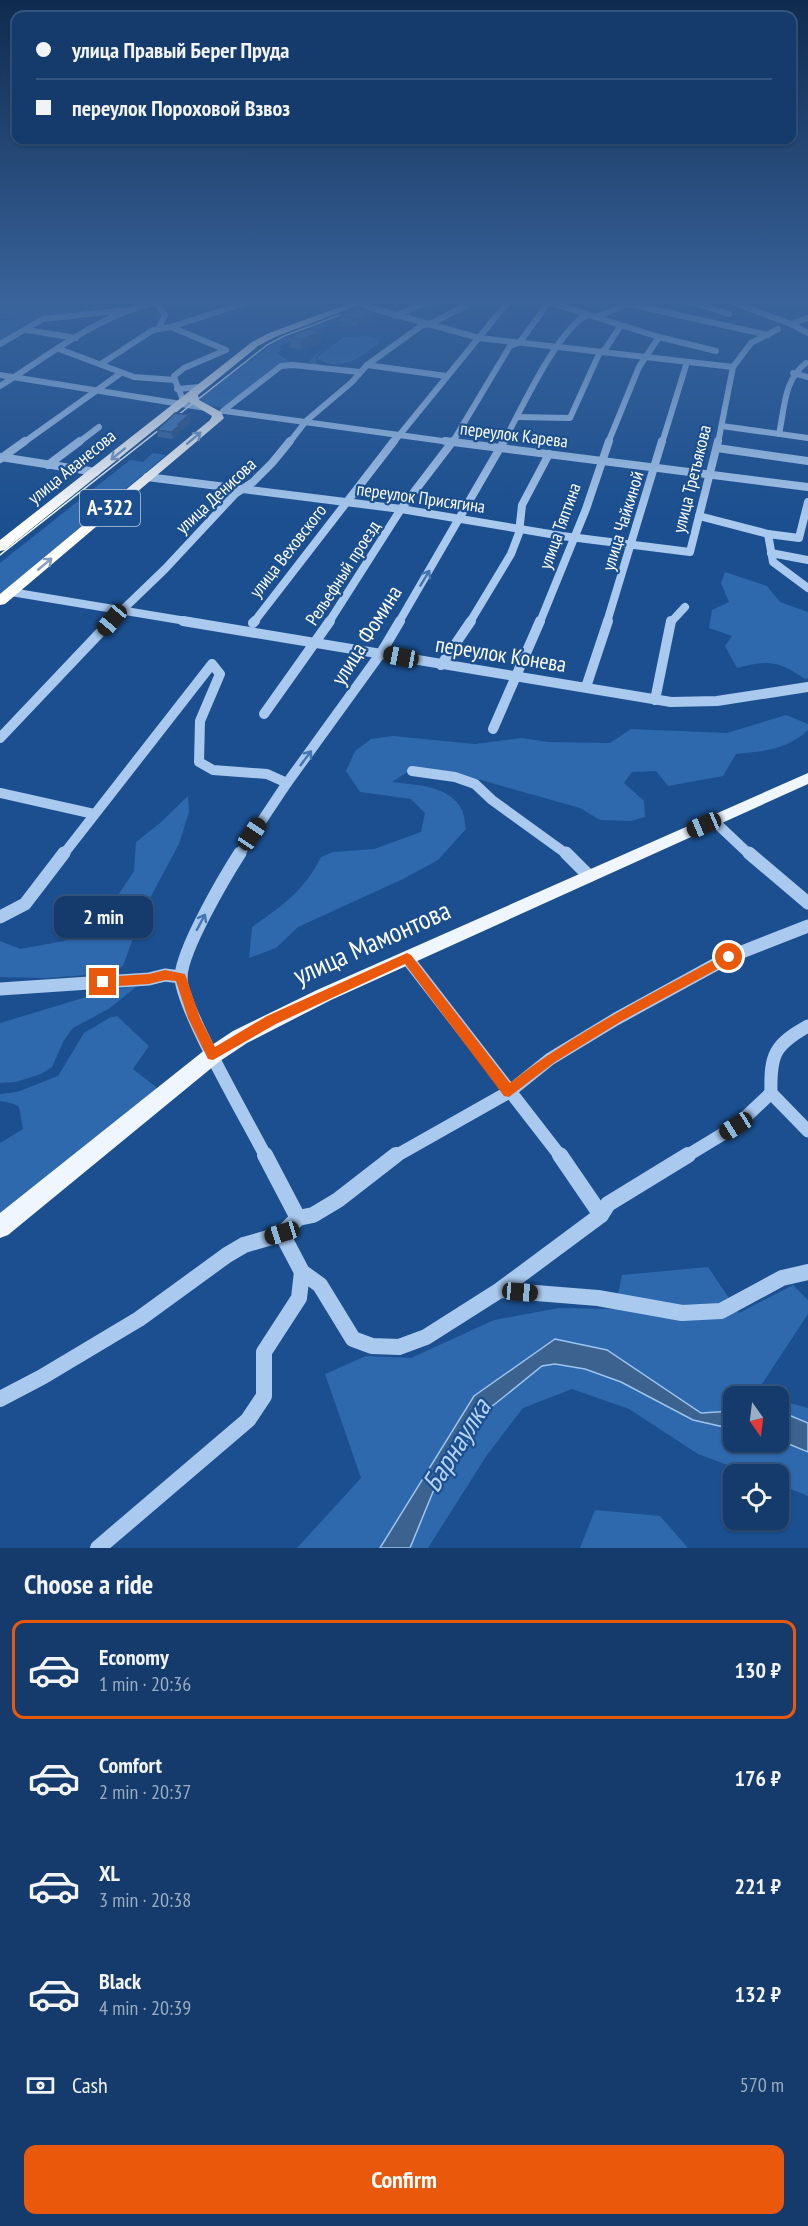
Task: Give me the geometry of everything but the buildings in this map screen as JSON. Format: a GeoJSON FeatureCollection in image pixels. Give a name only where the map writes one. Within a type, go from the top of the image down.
{"type":"FeatureCollection","features":[{"type":"Feature","properties":{"kind":"highway","name":"улица Аванесова"},"geometry":{"type":"LineString","coordinates":[[0,547],[215,375]]}},
{"type":"Feature","properties":{"kind":"highway"},"geometry":{"type":"LineString","coordinates":[[196,390],[194,401],[216,411]]}},
{"type":"Feature","properties":{"kind":"highway","name":"А-322"},"geometry":{"type":"LineString","coordinates":[[0,601],[214,422],[218,418],[216,411]]}},
{"type":"Feature","properties":{"kind":"main road","name":"улица Мамонтова"},"geometry":{"type":"LineString","coordinates":[[0,1227],[213,1055],[271,1020],[808,778]]}},
{"type":"Feature","properties":{"kind":"street"},"geometry":{"type":"LineString","coordinates":[[2,375],[182,402],[175,375]]}},
{"type":"Feature","properties":{"kind":"street"},"geometry":{"type":"LineString","coordinates":[[1,457],[118,375]]}},
{"type":"Feature","properties":{"kind":"street"},"geometry":{"type":"LineString","coordinates":[[130,375],[150,380],[175,380]]}},
{"type":"Feature","properties":{"kind":"street"},"geometry":{"type":"LineString","coordinates":[[216,411],[267,375]]}},
{"type":"Feature","properties":{"kind":"street","name":"улица Денисова"},"geometry":{"type":"LineString","coordinates":[[0,738],[120,610],[165,569],[240,489],[253,482],[273,463],[306,421],[357,375]]}},
{"type":"Feature","properties":{"kind":"street"},"geometry":{"type":"LineString","coordinates":[[441,375],[446,376]]}},
{"type":"Feature","properties":{"kind":"street","name":"Рельефный проезд"},"geometry":{"type":"LineString","coordinates":[[264,714],[355,585],[401,509],[452,442],[492,375]]}},
{"type":"Feature","properties":{"kind":"street","name":"улица Фомина"},"geometry":{"type":"LineString","coordinates":[[181,977],[186,955],[196,932],[228,872],[287,783],[381,653],[542,375]]}},
{"type":"Feature","properties":{"kind":"street"},"geometry":{"type":"LineString","coordinates":[[517,417],[570,418],[591,375]]}},
{"type":"Feature","properties":{"kind":"street","name":"улица Тяптина"},"geometry":{"type":"LineString","coordinates":[[493,729],[518,676],[572,537],[585,512],[601,461],[636,375]]}},
{"type":"Feature","properties":{"kind":"street","name":"улица Чайкиной"},"geometry":{"type":"LineString","coordinates":[[586,687],[632,547],[631,542],[683,375]]}},
{"type":"Feature","properties":{"kind":"street","name":"улица Третьякова"},"geometry":{"type":"LineString","coordinates":[[690,552],[723,426],[732,375]]}},
{"type":"Feature","properties":{"kind":"street"},"geometry":{"type":"LineString","coordinates":[[779,434],[783,420],[786,385],[792,375]]}},
{"type":"Feature","properties":{"kind":"street","name":"улица Веховского"},"geometry":{"type":"LineString","coordinates":[[253,623],[446,376]]}},
{"type":"Feature","properties":{"kind":"street"},"geometry":{"type":"LineString","coordinates":[[0,386],[16,377]]}},
{"type":"Feature","properties":{"kind":"street"},"geometry":{"type":"LineString","coordinates":[[177,389],[196,390]]}},
{"type":"Feature","properties":{"kind":"street","name":"переулок Карева"},"geometry":{"type":"LineString","coordinates":[[182,402],[216,411],[808,487]]}},
{"type":"Feature","properties":{"kind":"street"},"geometry":{"type":"LineString","coordinates":[[723,426],[808,438]]}},
{"type":"Feature","properties":{"kind":"street"},"geometry":{"type":"LineString","coordinates":[[48,465],[99,427]]}},
{"type":"Feature","properties":{"kind":"street"},"geometry":{"type":"LineString","coordinates":[[717,448],[808,460]]}},
{"type":"Feature","properties":{"kind":"street"},"geometry":{"type":"LineString","coordinates":[[441,665],[481,605],[509,555],[519,534],[522,505],[549,454]]}},
{"type":"Feature","properties":{"kind":"street"},"geometry":{"type":"LineString","coordinates":[[1,457],[96,472]]}},
{"type":"Feature","properties":{"kind":"street","name":"переулок Присягина"},"geometry":{"type":"LineString","coordinates":[[147,477],[401,509],[572,537],[631,542],[690,552]]}},
{"type":"Feature","properties":{"kind":"street"},"geometry":{"type":"LineString","coordinates":[[699,516],[768,534],[799,538],[808,502]]}},
{"type":"Feature","properties":{"kind":"street"},"geometry":{"type":"LineString","coordinates":[[768,534],[771,554],[776,565],[808,588]]}},
{"type":"Feature","properties":{"kind":"street"},"geometry":{"type":"LineString","coordinates":[[771,554],[808,560]]}},
{"type":"Feature","properties":{"kind":"street","name":"переулок Конева"},"geometry":{"type":"LineString","coordinates":[[11,592],[655,700],[702,702],[808,687]]}},
{"type":"Feature","properties":{"kind":"street"},"geometry":{"type":"LineString","coordinates":[[655,700],[671,620],[685,607]]}},
{"type":"Feature","properties":{"kind":"street"},"geometry":{"type":"LineString","coordinates":[[0,917],[25,904],[212,664],[220,674],[200,721],[199,762],[213,770],[267,774],[287,783]]}},
{"type":"Feature","properties":{"kind":"street"},"geometry":{"type":"LineString","coordinates":[[412,771],[455,777],[474,784],[501,807],[560,848],[589,876]]}},
{"type":"Feature","properties":{"kind":"street"},"geometry":{"type":"LineString","coordinates":[[0,793],[94,814]]}},
{"type":"Feature","properties":{"kind":"street"},"geometry":{"type":"LineString","coordinates":[[714,821],[773,876],[808,903]]}},
{"type":"Feature","properties":{"kind":"street"},"geometry":{"type":"LineString","coordinates":[[0,1399],[42,1377],[139,1319],[227,1255],[244,1245],[282,1233],[298,1218],[313,1215],[338,1200],[401,1152],[509,1092],[550,1059],[616,1019],[729,957],[808,926]]}},
{"type":"Feature","properties":{"kind":"street"},"geometry":{"type":"LineString","coordinates":[[407,958],[555,1149],[601,1215]]}},
{"type":"Feature","properties":{"kind":"street"},"geometry":{"type":"LineString","coordinates":[[0,989],[149,979],[165,975],[181,977],[183,990],[194,1018],[298,1218]]}},
{"type":"Feature","properties":{"kind":"street"},"geometry":{"type":"LineString","coordinates":[[808,1026],[787,1038],[777,1048],[770,1061],[771,1093],[808,1131]]}},
{"type":"Feature","properties":{"kind":"street"},"geometry":{"type":"LineString","coordinates":[[282,1233],[302,1272],[320,1286],[353,1339],[372,1346],[399,1347],[426,1337],[500,1290],[601,1215],[608,1204],[736,1126],[771,1093]]}},
{"type":"Feature","properties":{"kind":"street"},"geometry":{"type":"LineString","coordinates":[[98,1548],[248,1420],[264,1396],[264,1352],[299,1298],[302,1272]]}},
{"type":"Feature","properties":{"kind":"street"},"geometry":{"type":"LineString","coordinates":[[500,1290],[598,1298],[682,1313],[721,1311],[782,1278],[808,1272]]}},
{"type":"Feature","properties":{"kind":"shaded area"},"geometry":{"type":"Polygon","coordinates":[[[230,375],[271,375],[225,408],[206,405],[198,400],[230,375]]]}},
{"type":"Feature","properties":{"kind":"shaded area"},"geometry":{"type":"Polygon","coordinates":[[[153,453],[166,455],[0,595],[0,563],[130,460],[143,462],[153,453]]]}},
{"type":"Feature","properties":{"kind":"shaded area"},"geometry":{"type":"Polygon","coordinates":[[[725,572],[767,586],[780,602],[808,612],[808,678],[805,679],[787,668],[772,663],[737,668],[725,646],[732,636],[709,628],[712,610],[729,602],[721,583],[725,572]]]}},
{"type":"Feature","properties":{"kind":"shaded area"},"geometry":{"type":"Polygon","coordinates":[[[786,715],[808,724],[808,730],[783,746],[736,754],[723,776],[668,786],[656,771],[632,772],[624,783],[644,801],[645,817],[631,821],[600,820],[580,808],[481,780],[412,769],[392,782],[431,788],[449,796],[462,810],[466,829],[438,860],[403,879],[298,927],[276,948],[249,958],[252,927],[283,905],[300,889],[321,857],[333,852],[374,849],[421,832],[425,813],[411,799],[360,792],[346,771],[355,751],[371,739],[393,736],[475,744],[522,738],[548,742],[610,743],[631,729],[727,733],[786,715]]]}},
{"type":"Feature","properties":{"kind":"shaded area"},"geometry":{"type":"Polygon","coordinates":[[[188,796],[189,812],[179,844],[142,913],[123,966],[113,973],[47,978],[0,977],[0,941],[20,949],[64,941],[86,926],[111,906],[134,871],[136,842],[188,796]]]}},
{"type":"Feature","properties":{"kind":"shaded area"},"geometry":{"type":"Polygon","coordinates":[[[137,986],[110,1008],[73,1028],[64,1040],[52,1067],[41,1074],[16,1082],[0,1083],[0,1023],[106,991],[137,986]]]}},
{"type":"Feature","properties":{"kind":"shaded area"},"geometry":{"type":"Polygon","coordinates":[[[117,1016],[149,1046],[133,1069],[156,1087],[156,1095],[0,1214],[0,1143],[23,1129],[19,1107],[0,1101],[0,1094],[17,1092],[58,1076],[84,1033],[109,1018],[117,1016]]]}},
{"type":"Feature","properties":{"kind":"shaded area"},"geometry":{"type":"Polygon","coordinates":[[[708,1267],[739,1313],[793,1285],[808,1300],[808,1314],[761,1386],[723,1386],[723,1452],[789,1452],[789,1403],[808,1408],[808,1496],[789,1488],[789,1464],[725,1464],[698,1454],[629,1409],[572,1389],[523,1408],[487,1455],[428,1548],[297,1548],[361,1478],[325,1374],[366,1356],[411,1358],[494,1320],[559,1308],[615,1309],[622,1275],[708,1267]]]}},
{"type":"Feature","properties":{"kind":"shaded area"},"geometry":{"type":"Polygon","coordinates":[[[595,1510],[660,1516],[688,1548],[580,1548],[595,1510]]]}},
{"type":"Feature","properties":{"kind":"water","name":"Барнаулка"},"geometry":{"type":"Polygon","coordinates":[[[555,1339],[607,1350],[701,1413],[723,1412],[723,1427],[693,1420],[621,1382],[585,1369],[555,1364],[542,1366],[490,1408],[435,1487],[410,1548],[380,1548],[474,1396],[555,1339]]]}},
{"type":"Feature","properties":{"kind":"water"},"geometry":{"type":"Polygon","coordinates":[[[789,1415],[808,1423],[808,1452],[789,1444],[789,1415]]]}},
{"type":"Feature","properties":{"kind":"tram line"},"geometry":{"type":"LineString","coordinates":[[0,555],[229,375]]}},
{"type":"Feature","properties":{"kind":"route"},"geometry":{"type":"LineString","coordinates":[[103,982],[149,979],[165,975],[181,977],[183,990],[194,1018],[213,1055],[237,1038],[271,1020],[407,958],[509,1092],[550,1059],[616,1019],[729,957]]}}]}
